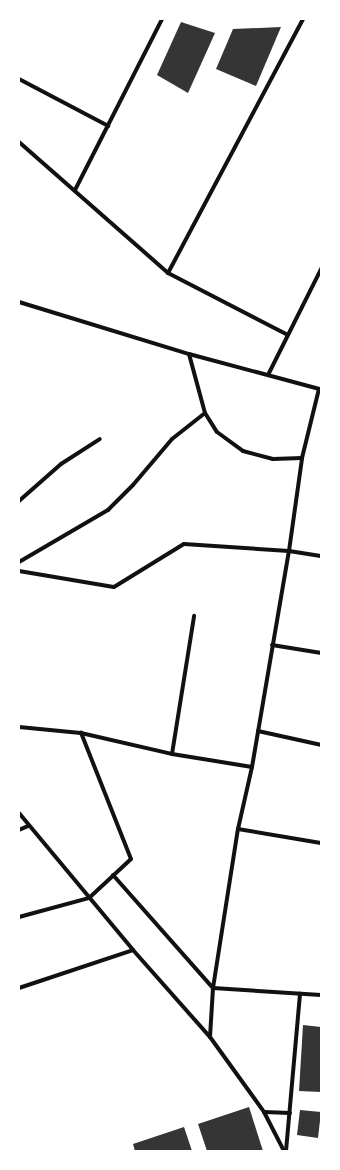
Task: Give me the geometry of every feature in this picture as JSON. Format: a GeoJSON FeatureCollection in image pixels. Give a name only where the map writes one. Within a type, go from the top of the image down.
{"type":"FeatureCollection","features":[{"type":"Feature","properties":{"kind":"street"},"geometry":{"type":"LineString","coordinates":[[74,190],[162,19]]}},
{"type":"Feature","properties":{"kind":"street"},"geometry":{"type":"LineString","coordinates":[[168,273],[303,19]]}},
{"type":"Feature","properties":{"kind":"street"},"geometry":{"type":"LineString","coordinates":[[19,79],[108,126]]}},
{"type":"Feature","properties":{"kind":"street"},"geometry":{"type":"LineString","coordinates":[[19,142],[168,273],[288,334]]}},
{"type":"Feature","properties":{"kind":"street"},"geometry":{"type":"LineString","coordinates":[[268,375],[321,269]]}},
{"type":"Feature","properties":{"kind":"street"},"geometry":{"type":"LineString","coordinates":[[19,302],[189,354],[320,389],[302,458],[289,551],[252,767],[238,829],[212,988],[210,1037]]}},
{"type":"Feature","properties":{"kind":"street"},"geometry":{"type":"LineString","coordinates":[[189,354],[205,413],[217,432],[243,451],[273,459],[302,458]]}},
{"type":"Feature","properties":{"kind":"street"},"geometry":{"type":"LineString","coordinates":[[19,562],[108,510],[133,485],[172,439],[205,413]]}},
{"type":"Feature","properties":{"kind":"street"},"geometry":{"type":"LineString","coordinates":[[19,501],[61,464],[100,439]]}},
{"type":"Feature","properties":{"kind":"street"},"geometry":{"type":"LineString","coordinates":[[19,571],[114,587],[184,544],[289,551],[321,556]]}},
{"type":"Feature","properties":{"kind":"street"},"geometry":{"type":"LineString","coordinates":[[172,754],[194,616]]}},
{"type":"Feature","properties":{"kind":"street"},"geometry":{"type":"LineString","coordinates":[[272,645],[321,653]]}},
{"type":"Feature","properties":{"kind":"street"},"geometry":{"type":"LineString","coordinates":[[19,726],[80,733],[172,754],[252,767]]}},
{"type":"Feature","properties":{"kind":"street"},"geometry":{"type":"LineString","coordinates":[[258,731],[321,745]]}},
{"type":"Feature","properties":{"kind":"street"},"geometry":{"type":"LineString","coordinates":[[19,917],[90,898],[131,858],[80,733]]}},
{"type":"Feature","properties":{"kind":"street"},"geometry":{"type":"LineString","coordinates":[[19,813],[28,826],[133,950],[210,1037],[264,1112],[285,1151]]}},
{"type":"Feature","properties":{"kind":"street"},"geometry":{"type":"LineString","coordinates":[[19,830],[28,826]]}},
{"type":"Feature","properties":{"kind":"street"},"geometry":{"type":"LineString","coordinates":[[238,829],[321,843]]}},
{"type":"Feature","properties":{"kind":"street"},"geometry":{"type":"LineString","coordinates":[[113,875],[212,988],[321,995]]}},
{"type":"Feature","properties":{"kind":"street"},"geometry":{"type":"LineString","coordinates":[[19,988],[133,950]]}},
{"type":"Feature","properties":{"kind":"street"},"geometry":{"type":"LineString","coordinates":[[285,1151],[290,1113],[300,994]]}},
{"type":"Feature","properties":{"kind":"street"},"geometry":{"type":"LineString","coordinates":[[264,1112],[290,1113]]}},
{"type":"Feature","properties":{"kind":"building"},"geometry":{"type":"Polygon","coordinates":[[[181,22],[215,33],[188,93],[157,75],[181,22]]]}},
{"type":"Feature","properties":{"kind":"building"},"geometry":{"type":"Polygon","coordinates":[[[281,27],[256,86],[216,69],[233,29],[281,27]]]}},
{"type":"Feature","properties":{"kind":"building"},"geometry":{"type":"Polygon","coordinates":[[[303,1025],[321,1027],[321,1092],[299,1091],[303,1025]]]}},
{"type":"Feature","properties":{"kind":"building"},"geometry":{"type":"Polygon","coordinates":[[[249,1107],[263,1151],[207,1151],[198,1124],[249,1107]]]}},
{"type":"Feature","properties":{"kind":"building"},"geometry":{"type":"Polygon","coordinates":[[[300,1110],[321,1112],[318,1138],[297,1135],[300,1110]]]}},
{"type":"Feature","properties":{"kind":"building"},"geometry":{"type":"Polygon","coordinates":[[[184,1127],[192,1151],[135,1151],[133,1144],[184,1127]]]}}]}
